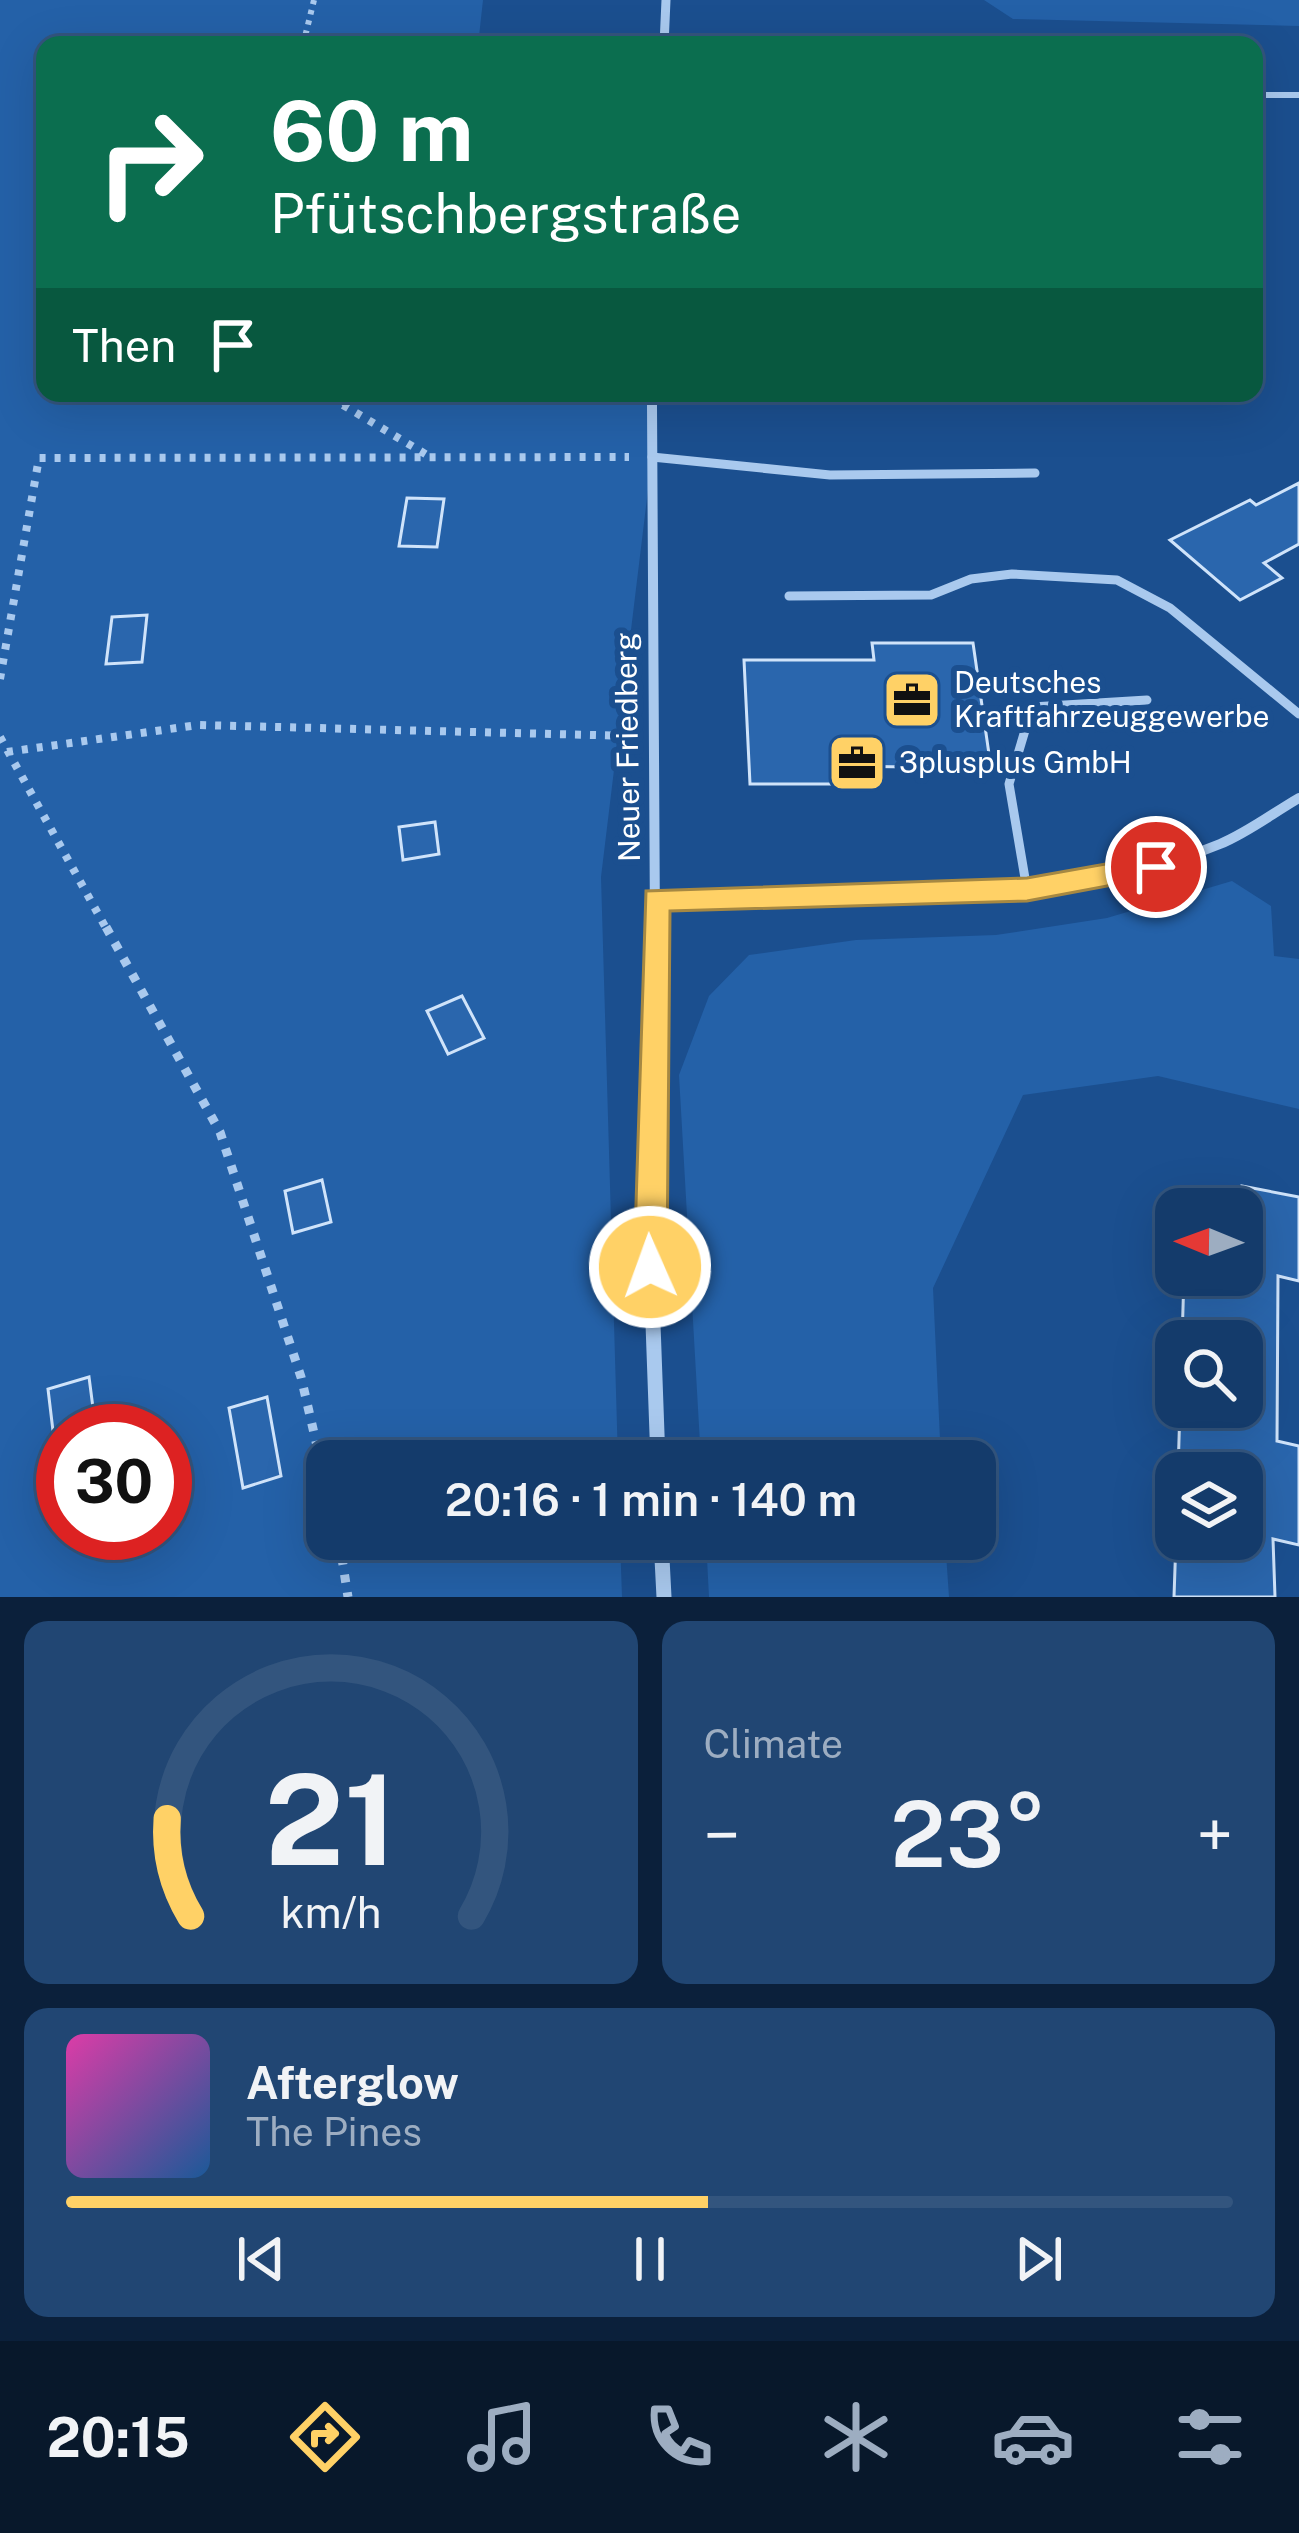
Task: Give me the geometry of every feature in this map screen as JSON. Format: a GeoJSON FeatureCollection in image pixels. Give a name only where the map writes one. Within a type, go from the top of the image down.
{"type":"FeatureCollection","features":[{"type":"Feature","properties":{"kind":"street"},"geometry":{"type":"LineString","coordinates":[[665,36],[667,0]]}},
{"type":"Feature","properties":{"kind":"street","name":"Neuer Friedberg"},"geometry":{"type":"LineString","coordinates":[[652,402],[656,899],[648,1186],[657,1440]]}},
{"type":"Feature","properties":{"kind":"street"},"geometry":{"type":"LineString","coordinates":[[656,899],[1027,890],[1156,867],[1221,844],[1299,798]]}},
{"type":"Feature","properties":{"kind":"street"},"geometry":{"type":"LineString","coordinates":[[663,1560],[664,1597]]}},
{"type":"Feature","properties":{"kind":"lane"},"geometry":{"type":"LineString","coordinates":[[1263,94],[1299,95]]}},
{"type":"Feature","properties":{"kind":"lane"},"geometry":{"type":"LineString","coordinates":[[652,457],[830,475],[1035,473]]}},
{"type":"Feature","properties":{"kind":"lane"},"geometry":{"type":"LineString","coordinates":[[789,596],[931,595],[970,579],[1012,574],[1117,580],[1170,608],[1299,714]]}},
{"type":"Feature","properties":{"kind":"lane"},"geometry":{"type":"LineString","coordinates":[[1027,890],[1010,784],[1032,707],[1147,700]]}},
{"type":"Feature","properties":{"kind":"path"},"geometry":{"type":"LineString","coordinates":[[305,36],[314,0]]}},
{"type":"Feature","properties":{"kind":"path"},"geometry":{"type":"LineString","coordinates":[[340,402],[432,457]]}},
{"type":"Feature","properties":{"kind":"path"},"geometry":{"type":"LineString","coordinates":[[0,679],[39,458],[652,457]]}},
{"type":"Feature","properties":{"kind":"path"},"geometry":{"type":"LineString","coordinates":[[8,752],[198,725],[656,736]]}},
{"type":"Feature","properties":{"kind":"path"},"geometry":{"type":"LineString","coordinates":[[0,737],[220,1132],[301,1377],[316,1440]]}},
{"type":"Feature","properties":{"kind":"path"},"geometry":{"type":"LineString","coordinates":[[342,1560],[348,1597]]}},
{"type":"Feature","properties":{"kind":"shaded area"},"geometry":{"type":"Polygon","coordinates":[[[0,0],[483,0],[479,36],[36,36],[36,402],[652,402],[652,457],[601,877],[617,1440],[306,1440],[306,1560],[621,1560],[622,1597],[0,1597],[0,0]]]}},
{"type":"Feature","properties":{"kind":"shaded area"},"geometry":{"type":"Polygon","coordinates":[[[984,0],[1299,0],[1299,26],[1013,19],[984,0]]]}},
{"type":"Feature","properties":{"kind":"shaded area"},"geometry":{"type":"Polygon","coordinates":[[[1232,881],[1271,906],[1274,956],[1299,959],[1299,1109],[1158,1076],[1023,1095],[933,1288],[940,1440],[700,1440],[679,1075],[709,996],[749,955],[856,940],[996,935],[1107,918],[1232,881]]]}},
{"type":"Feature","properties":{"kind":"shaded area"},"geometry":{"type":"Polygon","coordinates":[[[707,1560],[946,1560],[949,1597],[709,1597],[707,1560]]]}},
{"type":"Feature","properties":{"kind":"building"},"geometry":{"type":"Polygon","coordinates":[[[1299,483],[1299,544],[1264,563],[1282,578],[1240,600],[1170,540],[1250,500],[1256,505],[1299,483]]]}},
{"type":"Feature","properties":{"kind":"building"},"geometry":{"type":"Polygon","coordinates":[[[407,498],[444,499],[437,547],[399,546],[407,498]]]}},
{"type":"Feature","properties":{"kind":"building"},"geometry":{"type":"Polygon","coordinates":[[[147,615],[142,662],[106,664],[112,617],[147,615]]]}},
{"type":"Feature","properties":{"kind":"building"},"geometry":{"type":"Polygon","coordinates":[[[872,643],[973,643],[991,768],[834,766],[836,784],[750,784],[744,660],[874,660],[872,643]]]}},
{"type":"Feature","properties":{"kind":"building"},"geometry":{"type":"Polygon","coordinates":[[[435,822],[439,854],[403,860],[399,827],[435,822]]]}},
{"type":"Feature","properties":{"kind":"building"},"geometry":{"type":"Polygon","coordinates":[[[462,996],[484,1038],[448,1054],[427,1011],[462,996]]]}},
{"type":"Feature","properties":{"kind":"building"},"geometry":{"type":"Polygon","coordinates":[[[322,1180],[331,1222],[293,1233],[285,1191],[322,1180]]]}},
{"type":"Feature","properties":{"kind":"building"},"geometry":{"type":"Polygon","coordinates":[[[1263,1190],[1299,1197],[1299,1281],[1278,1276],[1277,1441],[1299,1446],[1299,1545],[1273,1539],[1275,1597],[1174,1597],[1175,1560],[1263,1560],[1263,1452],[1179,1452],[1179,1428],[1263,1428],[1263,1320],[1183,1320],[1183,1296],[1263,1296],[1263,1190]]]}},
{"type":"Feature","properties":{"kind":"building"},"geometry":{"type":"Polygon","coordinates":[[[89,1377],[92,1404],[50,1404],[48,1389],[89,1377]]]}},
{"type":"Feature","properties":{"kind":"building"},"geometry":{"type":"Polygon","coordinates":[[[267,1397],[281,1476],[243,1488],[229,1408],[267,1397]]]}},
{"type":"Feature","properties":{"kind":"place","name":"Deutsches Kraftfahrzeuggewerbe"},"geometry":{"type":"Point","coordinates":[912,700]}},
{"type":"Feature","properties":{"kind":"place","name":"3plusplus GmbH"},"geometry":{"type":"Point","coordinates":[857,763]}},
{"type":"Feature","properties":{"kind":"route"},"geometry":{"type":"LineString","coordinates":[[650,1267],[656,899],[1027,890],[1156,867]]}}]}
